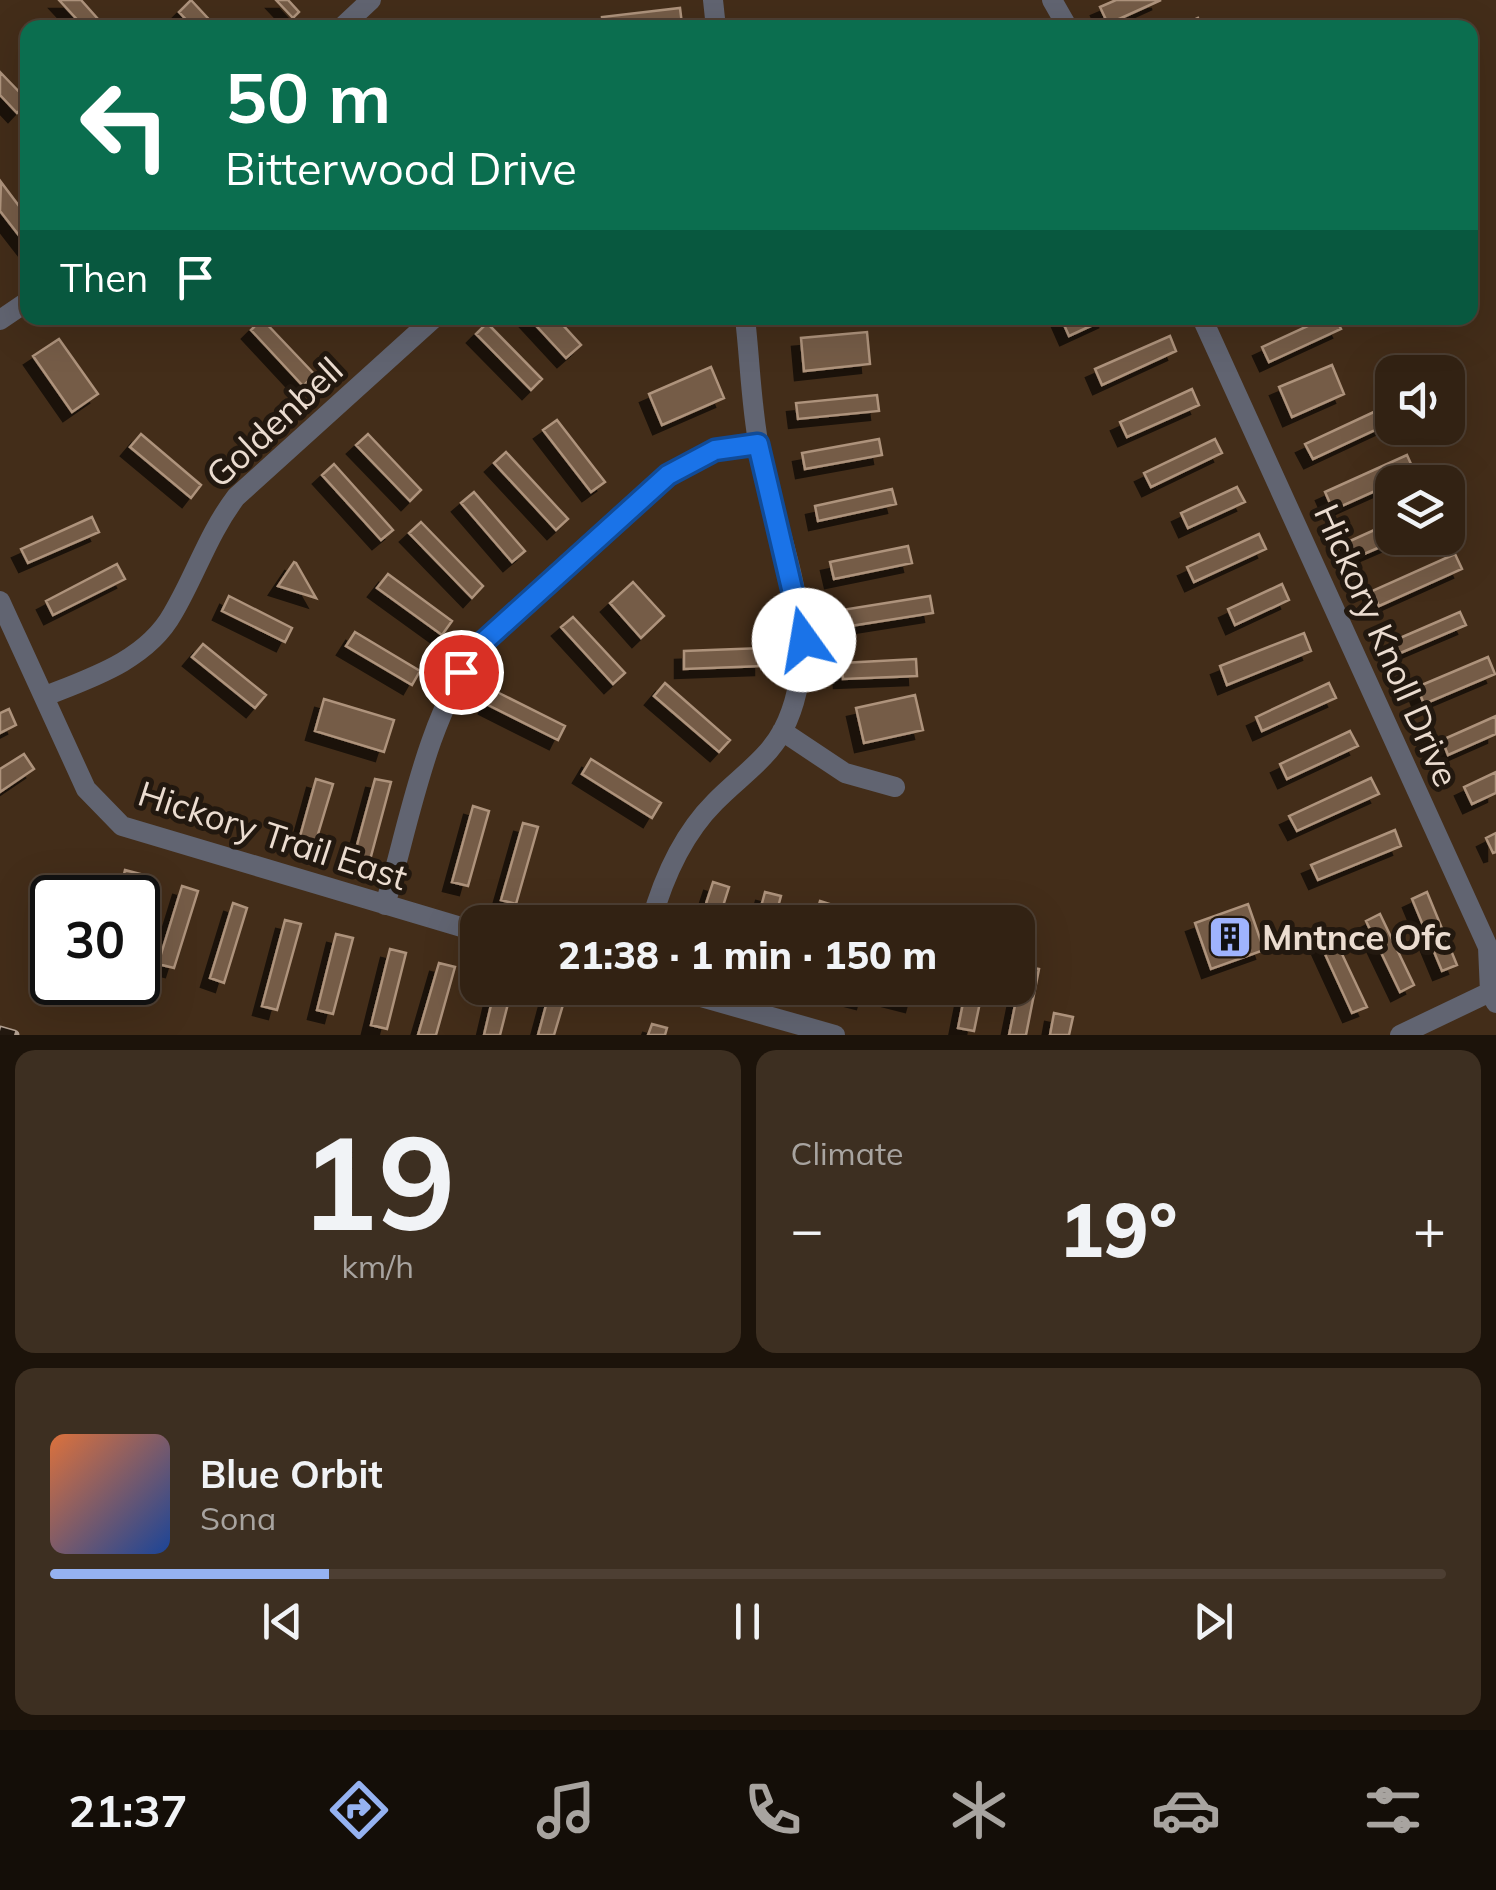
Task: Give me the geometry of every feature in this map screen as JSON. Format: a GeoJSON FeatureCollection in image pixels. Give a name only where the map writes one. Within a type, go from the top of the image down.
{"type":"FeatureCollection","features":[{"type":"Feature","properties":{"kind":"street"},"geometry":{"type":"LineString","coordinates":[[350,20],[371,0]]}},
{"type":"Feature","properties":{"kind":"street","name":"Goldenbell"},"geometry":{"type":"LineString","coordinates":[[44,696],[108,671],[139,652],[172,616],[210,530],[236,497],[426,325]]}},
{"type":"Feature","properties":{"kind":"street"},"geometry":{"type":"LineString","coordinates":[[658,905],[684,841],[714,803],[760,762],[782,731],[800,686],[804,640],[758,444],[746,325]]}},
{"type":"Feature","properties":{"kind":"street","name":"Hickory Knoll Drive"},"geometry":{"type":"LineString","coordinates":[[1205,325],[1488,947],[1493,998]]}},
{"type":"Feature","properties":{"kind":"street"},"geometry":{"type":"LineString","coordinates":[[384,905],[440,718],[461,672],[479,646],[668,475],[715,450],[758,444]]}},
{"type":"Feature","properties":{"kind":"street","name":"Hickory Trail East"},"geometry":{"type":"LineString","coordinates":[[0,601],[86,789],[122,826],[460,927]]}},
{"type":"Feature","properties":{"kind":"street"},"geometry":{"type":"LineString","coordinates":[[782,731],[845,773],[895,786]]}},
{"type":"Feature","properties":{"kind":"street"},"geometry":{"type":"LineString","coordinates":[[1400,1035],[1493,998]]}},
{"type":"Feature","properties":{"kind":"street"},"geometry":{"type":"LineString","coordinates":[[729,1005],[835,1035]]}},
{"type":"Feature","properties":{"kind":"building"},"geometry":{"type":"Polygon","coordinates":[[[59,0],[81,0],[99,20],[78,20],[59,0]]]}},
{"type":"Feature","properties":{"kind":"building"},"geometry":{"type":"Polygon","coordinates":[[[191,0],[210,20],[186,20],[179,12],[191,0]]]}},
{"type":"Feature","properties":{"kind":"building"},"geometry":{"type":"Polygon","coordinates":[[[276,0],[288,0],[299,12],[293,18],[276,0]]]}},
{"type":"Feature","properties":{"kind":"building"},"geometry":{"type":"Polygon","coordinates":[[[1116,0],[1161,0],[1117,20],[1106,20],[1100,7],[1116,0]]]}},
{"type":"Feature","properties":{"kind":"building"},"geometry":{"type":"Polygon","coordinates":[[[680,8],[682,20],[602,20],[602,17],[680,8]]]}},
{"type":"Feature","properties":{"kind":"building"},"geometry":{"type":"Polygon","coordinates":[[[0,72],[20,93],[20,110],[17,113],[0,95],[0,72]]]}},
{"type":"Feature","properties":{"kind":"building"},"geometry":{"type":"Polygon","coordinates":[[[1,182],[20,207],[20,237],[0,211],[1,182]]]}},
{"type":"Feature","properties":{"kind":"building"},"geometry":{"type":"Polygon","coordinates":[[[256,325],[268,325],[315,375],[303,386],[251,330],[256,325]]]}},
{"type":"Feature","properties":{"kind":"building"},"geometry":{"type":"Polygon","coordinates":[[[489,325],[542,379],[531,390],[476,334],[489,325]]]}},
{"type":"Feature","properties":{"kind":"building"},"geometry":{"type":"Polygon","coordinates":[[[535,325],[563,325],[581,345],[566,358],[535,325]]]}},
{"type":"Feature","properties":{"kind":"building"},"geometry":{"type":"Polygon","coordinates":[[[1064,325],[1093,325],[1069,336],[1064,325]]]}},
{"type":"Feature","properties":{"kind":"building"},"geometry":{"type":"Polygon","coordinates":[[[1310,325],[1339,325],[1341,329],[1269,362],[1262,347],[1310,325]]]}},
{"type":"Feature","properties":{"kind":"building"},"geometry":{"type":"Polygon","coordinates":[[[867,332],[870,364],[804,371],[801,338],[867,332]]]}},
{"type":"Feature","properties":{"kind":"building"},"geometry":{"type":"Polygon","coordinates":[[[1170,336],[1176,351],[1102,385],[1095,369],[1170,336]]]}},
{"type":"Feature","properties":{"kind":"building"},"geometry":{"type":"Polygon","coordinates":[[[59,339],[98,394],[72,412],[33,356],[59,339]]]}},
{"type":"Feature","properties":{"kind":"building"},"geometry":{"type":"Polygon","coordinates":[[[1332,365],[1344,394],[1292,417],[1279,387],[1332,365]]]}},
{"type":"Feature","properties":{"kind":"building"},"geometry":{"type":"Polygon","coordinates":[[[711,367],[724,398],[662,425],[649,394],[711,367]]]}},
{"type":"Feature","properties":{"kind":"building"},"geometry":{"type":"Polygon","coordinates":[[[1192,389],[1199,405],[1127,437],[1120,422],[1192,389]]]}},
{"type":"Feature","properties":{"kind":"building"},"geometry":{"type":"Polygon","coordinates":[[[877,395],[879,411],[798,419],[796,403],[877,395]]]}},
{"type":"Feature","properties":{"kind":"building"},"geometry":{"type":"Polygon","coordinates":[[[1375,411],[1375,430],[1313,459],[1305,444],[1375,411]]]}},
{"type":"Feature","properties":{"kind":"building"},"geometry":{"type":"Polygon","coordinates":[[[557,420],[605,482],[591,492],[543,430],[557,420]]]}},
{"type":"Feature","properties":{"kind":"building"},"geometry":{"type":"Polygon","coordinates":[[[141,434],[201,485],[191,498],[130,447],[141,434]]]}},
{"type":"Feature","properties":{"kind":"building"},"geometry":{"type":"Polygon","coordinates":[[[368,434],[421,490],[410,501],[356,445],[368,434]]]}},
{"type":"Feature","properties":{"kind":"building"},"geometry":{"type":"Polygon","coordinates":[[[879,439],[882,455],[805,469],[802,453],[879,439]]]}},
{"type":"Feature","properties":{"kind":"building"},"geometry":{"type":"Polygon","coordinates":[[[1215,439],[1222,453],[1151,487],[1144,473],[1215,439]]]}},
{"type":"Feature","properties":{"kind":"building"},"geometry":{"type":"Polygon","coordinates":[[[506,452],[568,519],[556,530],[494,463],[506,452]]]}},
{"type":"Feature","properties":{"kind":"building"},"geometry":{"type":"Polygon","coordinates":[[[1407,455],[1411,465],[1385,465],[1407,455]]]}},
{"type":"Feature","properties":{"kind":"building"},"geometry":{"type":"Polygon","coordinates":[[[334,464],[393,530],[381,540],[322,475],[334,464]]]}},
{"type":"Feature","properties":{"kind":"building"},"geometry":{"type":"Polygon","coordinates":[[[1375,469],[1375,491],[1333,510],[1325,492],[1375,469]]]}},
{"type":"Feature","properties":{"kind":"building"},"geometry":{"type":"Polygon","coordinates":[[[1237,487],[1245,502],[1188,528],[1181,513],[1237,487]]]}},
{"type":"Feature","properties":{"kind":"building"},"geometry":{"type":"Polygon","coordinates":[[[892,489],[896,504],[818,521],[815,506],[892,489]]]}},
{"type":"Feature","properties":{"kind":"building"},"geometry":{"type":"Polygon","coordinates":[[[474,492],[525,551],[512,562],[461,503],[474,492]]]}},
{"type":"Feature","properties":{"kind":"building"},"geometry":{"type":"Polygon","coordinates":[[[92,517],[99,532],[28,563],[21,549],[92,517]]]}},
{"type":"Feature","properties":{"kind":"building"},"geometry":{"type":"Polygon","coordinates":[[[421,522],[483,586],[472,598],[409,533],[421,522]]]}},
{"type":"Feature","properties":{"kind":"building"},"geometry":{"type":"Polygon","coordinates":[[[1375,530],[1375,549],[1357,557],[1350,541],[1375,530]]]}},
{"type":"Feature","properties":{"kind":"building"},"geometry":{"type":"Polygon","coordinates":[[[1259,534],[1266,549],[1194,582],[1187,567],[1259,534]]]}},
{"type":"Feature","properties":{"kind":"building"},"geometry":{"type":"Polygon","coordinates":[[[908,546],[912,563],[834,579],[830,562],[908,546]]]}},
{"type":"Feature","properties":{"kind":"building"},"geometry":{"type":"Polygon","coordinates":[[[1453,555],[1462,569],[1379,606],[1372,591],[1453,555]]]}},
{"type":"Feature","properties":{"kind":"building"},"geometry":{"type":"Polygon","coordinates":[[[296,563],[316,598],[278,586],[296,563]]]}},
{"type":"Feature","properties":{"kind":"building"},"geometry":{"type":"Polygon","coordinates":[[[117,564],[125,579],[53,615],[46,601],[117,564]]]}},
{"type":"Feature","properties":{"kind":"building"},"geometry":{"type":"Polygon","coordinates":[[[388,574],[452,621],[442,635],[377,588],[388,574]]]}},
{"type":"Feature","properties":{"kind":"building"},"geometry":{"type":"Polygon","coordinates":[[[633,582],[664,616],[641,638],[610,603],[633,582]]]}},
{"type":"Feature","properties":{"kind":"building"},"geometry":{"type":"Polygon","coordinates":[[[1282,584],[1289,600],[1235,625],[1228,609],[1282,584]]]}},
{"type":"Feature","properties":{"kind":"building"},"geometry":{"type":"Polygon","coordinates":[[[229,596],[292,628],[285,642],[222,611],[229,596]]]}},
{"type":"Feature","properties":{"kind":"building"},"geometry":{"type":"Polygon","coordinates":[[[930,596],[933,613],[844,627],[842,610],[930,596]]]}},
{"type":"Feature","properties":{"kind":"building"},"geometry":{"type":"Polygon","coordinates":[[[1460,612],[1466,625],[1398,654],[1393,641],[1460,612]]]}},
{"type":"Feature","properties":{"kind":"building"},"geometry":{"type":"Polygon","coordinates":[[[573,617],[625,673],[613,684],[561,627],[573,617]]]}},
{"type":"Feature","properties":{"kind":"building"},"geometry":{"type":"Polygon","coordinates":[[[355,632],[420,671],[412,685],[346,646],[355,632]]]}},
{"type":"Feature","properties":{"kind":"building"},"geometry":{"type":"Polygon","coordinates":[[[1304,633],[1311,651],[1227,685],[1220,666],[1304,633]]]}},
{"type":"Feature","properties":{"kind":"building"},"geometry":{"type":"Polygon","coordinates":[[[203,644],[266,695],[255,708],[192,657],[203,644]]]}},
{"type":"Feature","properties":{"kind":"building"},"geometry":{"type":"Polygon","coordinates":[[[763,648],[763,666],[684,669],[684,651],[763,648]]]}},
{"type":"Feature","properties":{"kind":"building"},"geometry":{"type":"Polygon","coordinates":[[[1488,657],[1495,674],[1424,704],[1417,687],[1488,657]]]}},
{"type":"Feature","properties":{"kind":"building"},"geometry":{"type":"Polygon","coordinates":[[[916,659],[917,676],[843,679],[842,663],[916,659]]]}},
{"type":"Feature","properties":{"kind":"building"},"geometry":{"type":"Polygon","coordinates":[[[665,683],[730,740],[719,752],[654,696],[665,683]]]}},
{"type":"Feature","properties":{"kind":"building"},"geometry":{"type":"Polygon","coordinates":[[[1329,683],[1336,698],[1262,731],[1256,717],[1329,683]]]}},
{"type":"Feature","properties":{"kind":"building"},"geometry":{"type":"Polygon","coordinates":[[[495,691],[565,726],[558,740],[488,705],[495,691]]]}},
{"type":"Feature","properties":{"kind":"building"},"geometry":{"type":"Polygon","coordinates":[[[915,695],[923,730],[864,743],[856,708],[915,695]]]}},
{"type":"Feature","properties":{"kind":"building"},"geometry":{"type":"Polygon","coordinates":[[[324,699],[394,720],[384,752],[315,731],[324,699]]]}},
{"type":"Feature","properties":{"kind":"building"},"geometry":{"type":"Polygon","coordinates":[[[9,709],[16,725],[0,733],[0,713],[9,709]]]}},
{"type":"Feature","properties":{"kind":"building"},"geometry":{"type":"Polygon","coordinates":[[[1496,716],[1496,734],[1448,755],[1442,740],[1496,716]]]}},
{"type":"Feature","properties":{"kind":"building"},"geometry":{"type":"Polygon","coordinates":[[[1350,731],[1358,746],[1287,779],[1280,764],[1350,731]]]}},
{"type":"Feature","properties":{"kind":"building"},"geometry":{"type":"Polygon","coordinates":[[[24,754],[34,769],[0,792],[0,769],[24,754]]]}},
{"type":"Feature","properties":{"kind":"building"},"geometry":{"type":"Polygon","coordinates":[[[591,759],[661,803],[652,818],[582,774],[591,759]]]}},
{"type":"Feature","properties":{"kind":"building"},"geometry":{"type":"Polygon","coordinates":[[[1496,772],[1496,793],[1472,804],[1464,787],[1496,772]]]}},
{"type":"Feature","properties":{"kind":"building"},"geometry":{"type":"Polygon","coordinates":[[[1371,778],[1379,794],[1297,831],[1289,816],[1371,778]]]}},
{"type":"Feature","properties":{"kind":"building"},"geometry":{"type":"Polygon","coordinates":[[[316,779],[333,784],[315,844],[299,840],[316,779]]]}},
{"type":"Feature","properties":{"kind":"building"},"geometry":{"type":"Polygon","coordinates":[[[375,779],[391,782],[370,860],[354,856],[375,779]]]}},
{"type":"Feature","properties":{"kind":"building"},"geometry":{"type":"Polygon","coordinates":[[[473,806],[489,811],[468,886],[452,882],[473,806]]]}},
{"type":"Feature","properties":{"kind":"building"},"geometry":{"type":"Polygon","coordinates":[[[523,823],[538,827],[516,904],[501,900],[523,823]]]}},
{"type":"Feature","properties":{"kind":"building"},"geometry":{"type":"Polygon","coordinates":[[[1395,830],[1401,846],[1318,880],[1311,865],[1395,830]]]}},
{"type":"Feature","properties":{"kind":"building"},"geometry":{"type":"Polygon","coordinates":[[[1496,833],[1496,852],[1493,853],[1486,838],[1496,833]]]}},
{"type":"Feature","properties":{"kind":"building"},"geometry":{"type":"Polygon","coordinates":[[[713,882],[729,887],[723,905],[706,905],[713,882]]]}},
{"type":"Feature","properties":{"kind":"building"},"geometry":{"type":"Polygon","coordinates":[[[182,886],[198,891],[174,968],[160,964],[182,886]]]}},
{"type":"Feature","properties":{"kind":"building"},"geometry":{"type":"Polygon","coordinates":[[[765,892],[781,896],[779,905],[762,905],[765,892]]]}},
{"type":"Feature","properties":{"kind":"building"},"geometry":{"type":"Polygon","coordinates":[[[1427,892],[1457,965],[1442,971],[1412,899],[1427,892]]]}},
{"type":"Feature","properties":{"kind":"building"},"geometry":{"type":"Polygon","coordinates":[[[233,903],[247,908],[224,983],[210,978],[233,903]]]}},
{"type":"Feature","properties":{"kind":"building","name":"Mntnce Ofc"},"geometry":{"type":"Polygon","coordinates":[[[1248,904],[1264,950],[1211,969],[1195,923],[1248,904]]]}},
{"type":"Feature","properties":{"kind":"building"},"geometry":{"type":"Polygon","coordinates":[[[1380,914],[1414,985],[1400,992],[1366,921],[1380,914]]]}},
{"type":"Feature","properties":{"kind":"building"},"geometry":{"type":"Polygon","coordinates":[[[285,920],[301,924],[277,1010],[262,1006],[285,920]]]}},
{"type":"Feature","properties":{"kind":"building"},"geometry":{"type":"Polygon","coordinates":[[[336,934],[353,938],[333,1014],[317,1010],[336,934]]]}},
{"type":"Feature","properties":{"kind":"building"},"geometry":{"type":"Polygon","coordinates":[[[1333,935],[1367,1007],[1352,1013],[1319,941],[1333,935]]]}},
{"type":"Feature","properties":{"kind":"building"},"geometry":{"type":"Polygon","coordinates":[[[390,949],[406,953],[387,1029],[371,1025],[390,949]]]}},
{"type":"Feature","properties":{"kind":"building"},"geometry":{"type":"Polygon","coordinates":[[[439,963],[455,967],[436,1035],[418,1035],[439,963]]]}},
{"type":"Feature","properties":{"kind":"building"},"geometry":{"type":"Polygon","coordinates":[[[491,1005],[508,1005],[500,1035],[484,1035],[491,1005]]]}},
{"type":"Feature","properties":{"kind":"building"},"geometry":{"type":"Polygon","coordinates":[[[546,1005],[563,1005],[554,1035],[538,1035],[546,1005]]]}},
{"type":"Feature","properties":{"kind":"building"},"geometry":{"type":"Polygon","coordinates":[[[963,1005],[979,1005],[974,1031],[958,1028],[963,1005]]]}},
{"type":"Feature","properties":{"kind":"building"},"geometry":{"type":"Polygon","coordinates":[[[1015,1005],[1032,1005],[1026,1035],[1009,1035],[1015,1005]]]}},
{"type":"Feature","properties":{"kind":"building"},"geometry":{"type":"Polygon","coordinates":[[[1054,1013],[1073,1017],[1069,1035],[1050,1035],[1054,1013]]]}},
{"type":"Feature","properties":{"kind":"building"},"geometry":{"type":"Polygon","coordinates":[[[652,1024],[667,1028],[665,1035],[648,1035],[652,1024]]]}},
{"type":"Feature","properties":{"kind":"railway"},"geometry":{"type":"LineString","coordinates":[[0,1031],[14,1035]]}},
{"type":"Feature","properties":{"kind":"place","name":"Mntnce Ofc"},"geometry":{"type":"Point","coordinates":[1230,937]}},
{"type":"Feature","properties":{"kind":"route"},"geometry":{"type":"LineString","coordinates":[[461,672],[479,646],[668,475],[715,450],[758,444],[804,640]]}}]}
